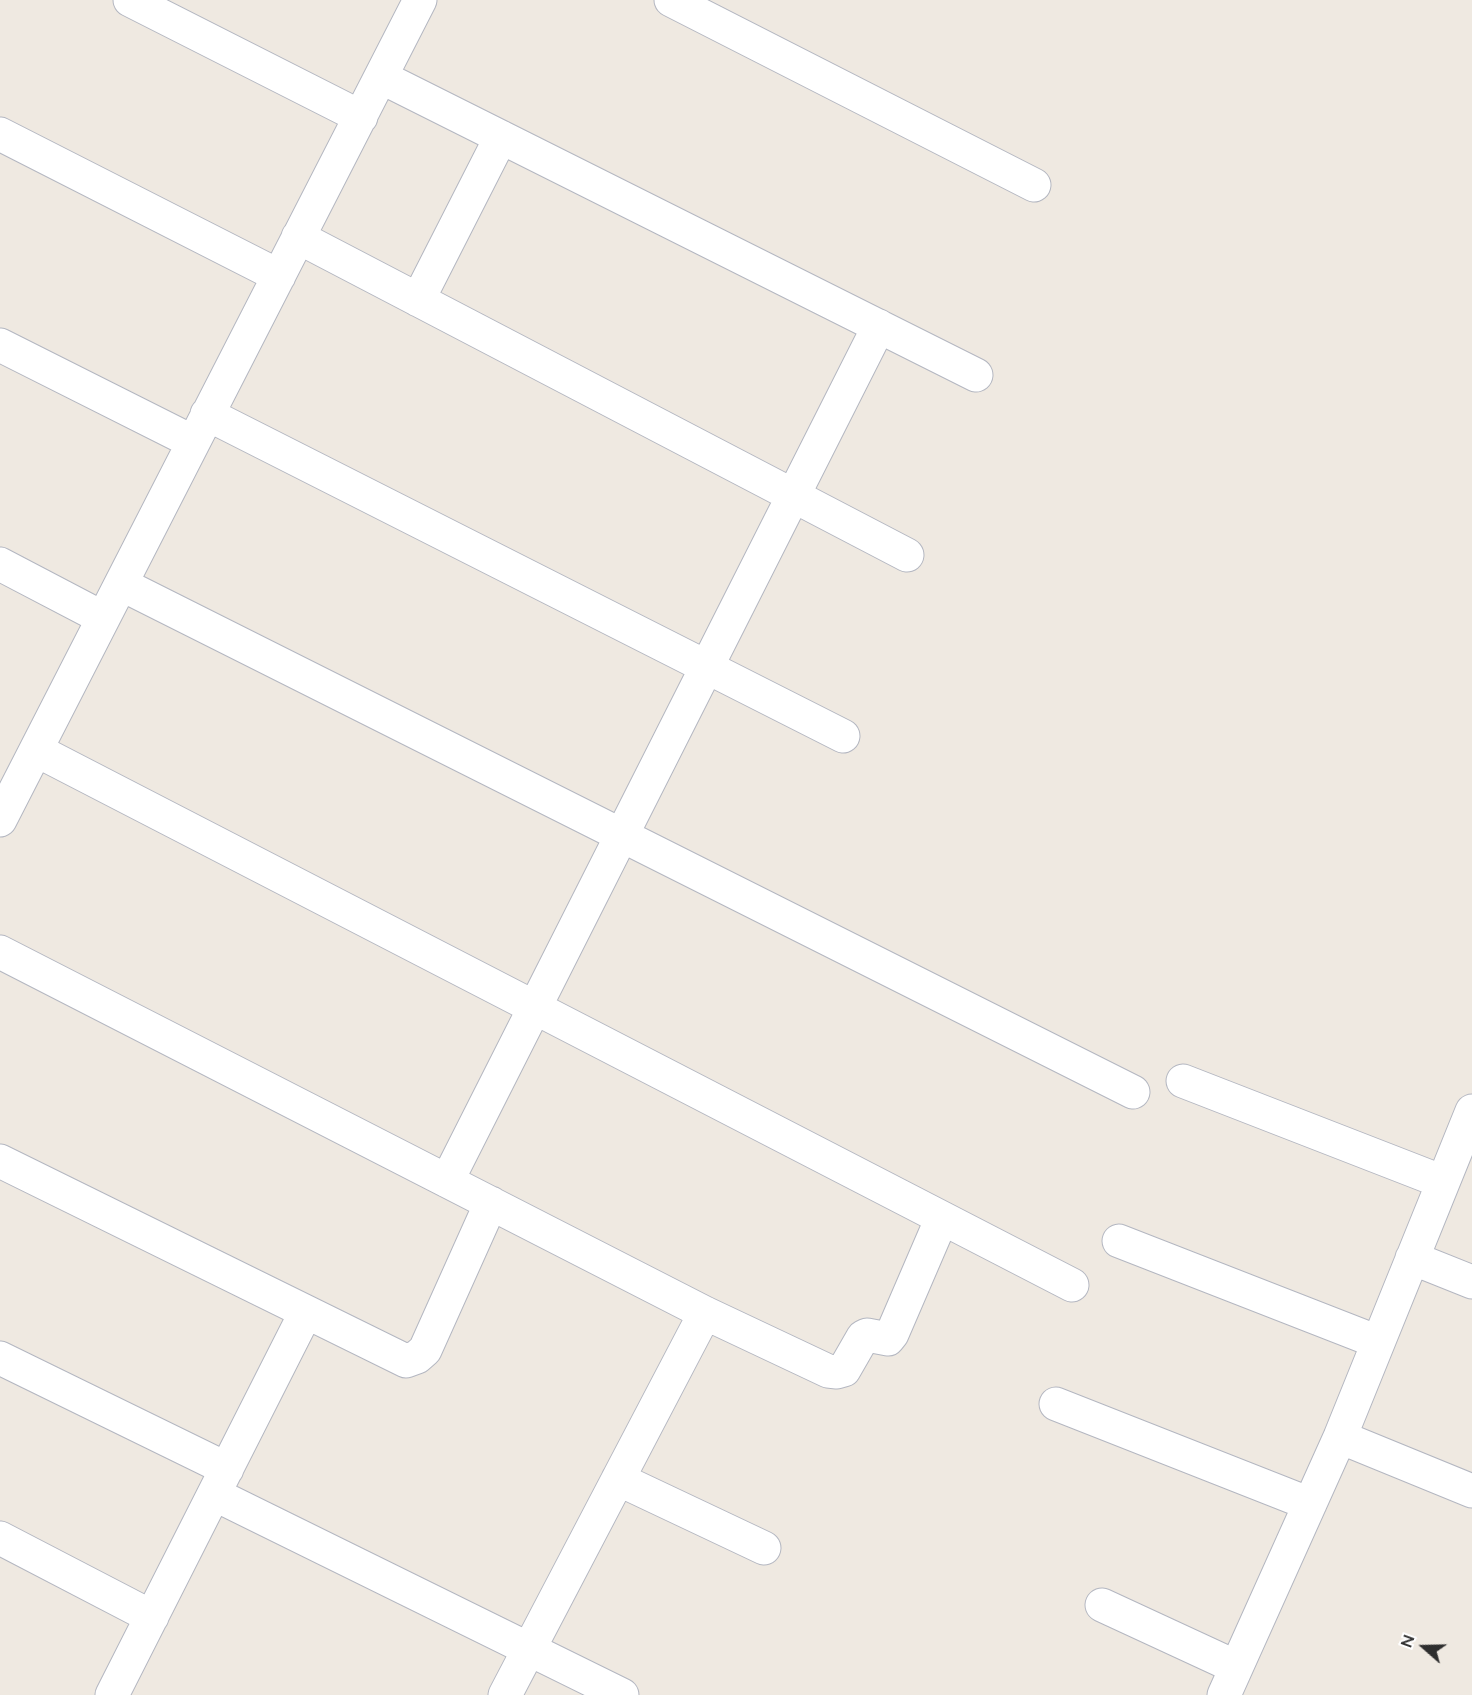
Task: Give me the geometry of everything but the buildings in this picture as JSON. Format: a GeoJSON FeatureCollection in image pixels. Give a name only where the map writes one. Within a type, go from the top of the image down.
{"type":"FeatureCollection","features":[{"type":"Feature","properties":{"kind":"street"},"geometry":{"type":"LineString","coordinates":[[130,0],[361,117]]}},
{"type":"Feature","properties":{"kind":"street"},"geometry":{"type":"LineString","coordinates":[[0,820],[10,778],[36,750],[420,0]]}},
{"type":"Feature","properties":{"kind":"street"},"geometry":{"type":"LineString","coordinates":[[671,0],[1034,185]]}},
{"type":"Feature","properties":{"kind":"street"},"geometry":{"type":"LineString","coordinates":[[381,77],[976,375]]}},
{"type":"Feature","properties":{"kind":"street"},"geometry":{"type":"LineString","coordinates":[[0,134],[279,276]]}},
{"type":"Feature","properties":{"kind":"street"},"geometry":{"type":"LineString","coordinates":[[418,300],[501,136]]}},
{"type":"Feature","properties":{"kind":"street"},"geometry":{"type":"LineString","coordinates":[[298,237],[907,555]]}},
{"type":"Feature","properties":{"kind":"street"},"geometry":{"type":"LineString","coordinates":[[447,1181],[879,326]]}},
{"type":"Feature","properties":{"kind":"street"},"geometry":{"type":"LineString","coordinates":[[0,345],[200,428],[706,667],[843,736]]}},
{"type":"Feature","properties":{"kind":"street"},"geometry":{"type":"LineString","coordinates":[[0,564],[103,618]]}},
{"type":"Feature","properties":{"kind":"street"},"geometry":{"type":"LineString","coordinates":[[121,584],[1133,1092]]}},
{"type":"Feature","properties":{"kind":"street"},"geometry":{"type":"LineString","coordinates":[[36,750],[1072,1285]]}},
{"type":"Feature","properties":{"kind":"street"},"geometry":{"type":"LineString","coordinates":[[0,952],[705,1313],[828,1371],[844,1370],[863,1337],[867,1335],[888,1339],[892,1334],[942,1218]]}},
{"type":"Feature","properties":{"kind":"street"},"geometry":{"type":"LineString","coordinates":[[1183,1081],[1443,1182]]}},
{"type":"Feature","properties":{"kind":"street"},"geometry":{"type":"LineString","coordinates":[[1102,1605],[1230,1681],[1340,1437],[1472,1111]]}},
{"type":"Feature","properties":{"kind":"street"},"geometry":{"type":"LineString","coordinates":[[0,1161],[406,1361],[417,1357],[425,1350],[491,1203]]}},
{"type":"Feature","properties":{"kind":"street"},"geometry":{"type":"LineString","coordinates":[[1119,1240],[1378,1342]]}},
{"type":"Feature","properties":{"kind":"street"},"geometry":{"type":"LineString","coordinates":[[1412,1258],[1472,1282]]}},
{"type":"Feature","properties":{"kind":"street"},"geometry":{"type":"LineString","coordinates":[[120,1692],[152,1617],[306,1312]]}},
{"type":"Feature","properties":{"kind":"street"},"geometry":{"type":"LineString","coordinates":[[505,1695],[705,1313]]}},
{"type":"Feature","properties":{"kind":"street"},"geometry":{"type":"LineString","coordinates":[[0,1358],[529,1649],[622,1695]]}},
{"type":"Feature","properties":{"kind":"street"},"geometry":{"type":"LineString","coordinates":[[1056,1404],[1310,1504]]}},
{"type":"Feature","properties":{"kind":"street"},"geometry":{"type":"LineString","coordinates":[[1340,1437],[1472,1491]]}},
{"type":"Feature","properties":{"kind":"street"},"geometry":{"type":"LineString","coordinates":[[618,1479],[764,1548]]}},
{"type":"Feature","properties":{"kind":"street"},"geometry":{"type":"LineString","coordinates":[[0,1538],[152,1617]]}}]}
